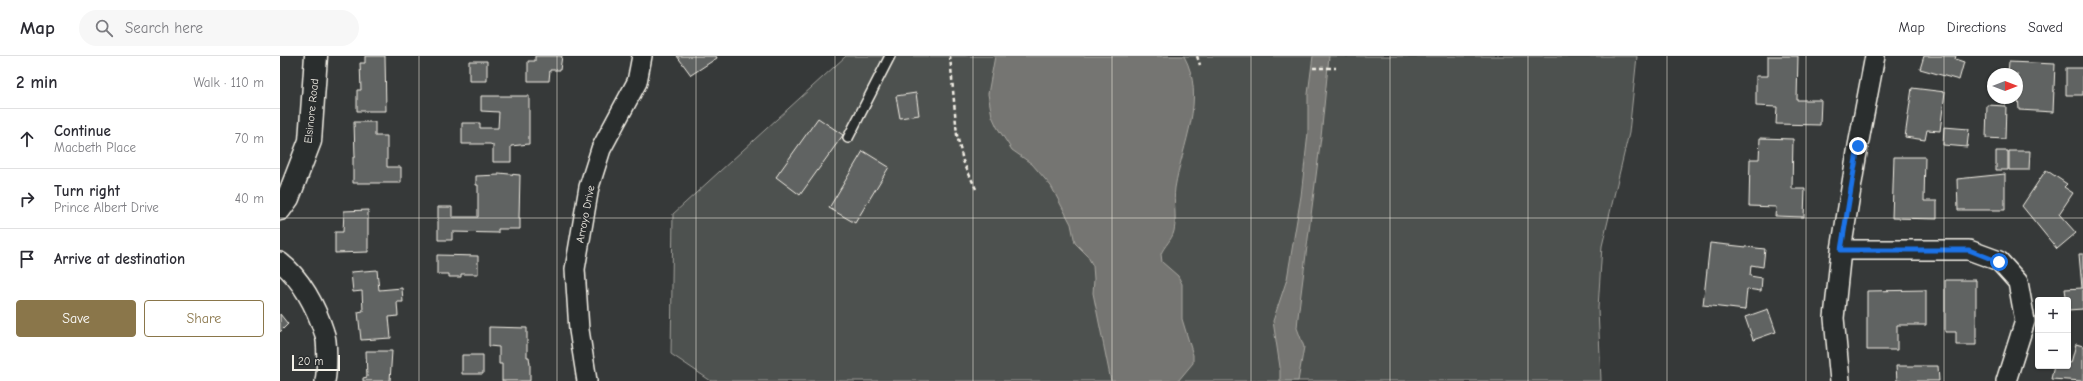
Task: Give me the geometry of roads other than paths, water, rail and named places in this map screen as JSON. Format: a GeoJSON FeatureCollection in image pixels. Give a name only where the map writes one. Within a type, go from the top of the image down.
{"type":"FeatureCollection","features":[{"type":"Feature","properties":{"kind":"street","name":"Elsinore Road"},"geometry":{"type":"LineString","coordinates":[[280,208],[288,198],[310,141],[316,56]]}},
{"type":"Feature","properties":{"kind":"street","name":"Arroyo Drive"},"geometry":{"type":"LineString","coordinates":[[587,381],[579,330],[575,269],[589,187],[601,149],[637,82],[642,56]]}},
{"type":"Feature","properties":{"kind":"street"},"geometry":{"type":"LineString","coordinates":[[1840,381],[1834,318],[1841,250],[1875,56]]}},
{"type":"Feature","properties":{"kind":"street"},"geometry":{"type":"LineString","coordinates":[[1841,250],[1969,250],[1999,262],[2018,282],[2025,321],[2006,381]]}},
{"type":"Feature","properties":{"kind":"street"},"geometry":{"type":"LineString","coordinates":[[280,262],[290,269],[310,300],[325,333],[325,381]]}},
{"type":"Feature","properties":{"kind":"lane"},"geometry":{"type":"LineString","coordinates":[[848,138],[890,56]]}}]}
